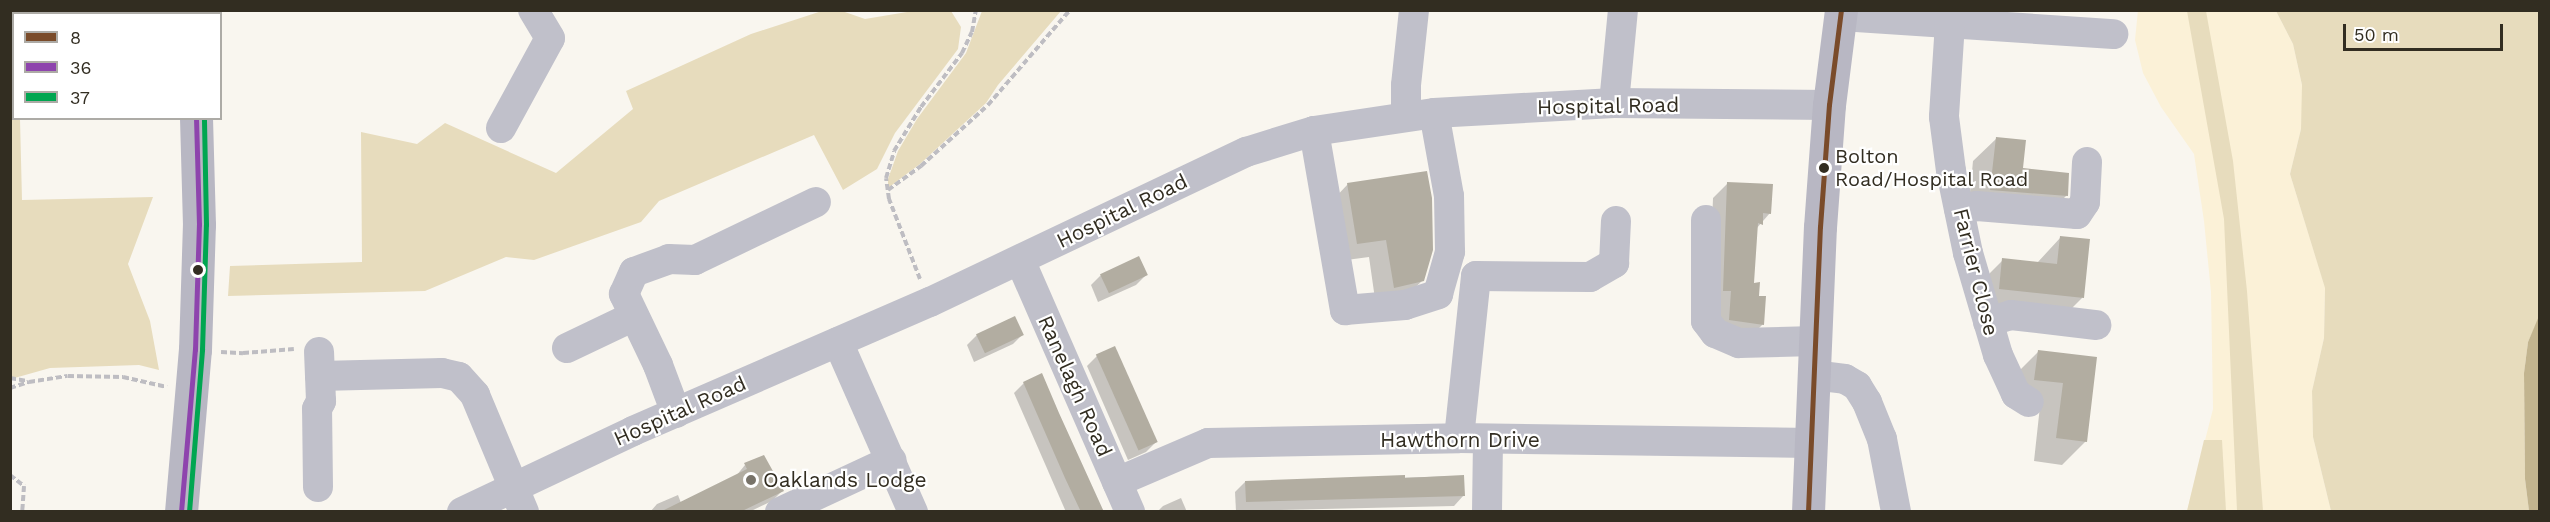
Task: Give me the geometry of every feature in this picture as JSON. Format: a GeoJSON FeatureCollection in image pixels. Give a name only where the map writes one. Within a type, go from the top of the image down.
{"type":"FeatureCollection","features":[{"type":"Feature","properties":{"kind":"main road"},"geometry":{"type":"LineString","coordinates":[[1808,512],[1813,375],[1829,105],[1841,13]]}},
{"type":"Feature","properties":{"kind":"main road"},"geometry":{"type":"LineString","coordinates":[[181,512],[195,350],[199,225],[196,120]]}},
{"type":"Feature","properties":{"kind":"street"},"geometry":{"type":"LineString","coordinates":[[501,128],[550,38],[533,10]]}},
{"type":"Feature","properties":{"kind":"street"},"geometry":{"type":"LineString","coordinates":[[1314,131],[1345,310],[1405,305],[1438,294],[1450,252],[1449,196],[1420,115],[1406,85],[1414,10]]}},
{"type":"Feature","properties":{"kind":"street"},"geometry":{"type":"LineString","coordinates":[[1614,103],[1623,10]]}},
{"type":"Feature","properties":{"kind":"street"},"geometry":{"type":"LineString","coordinates":[[1841,13],[1949,19],[2113,34]]}},
{"type":"Feature","properties":{"kind":"street","name":"Farrier Close"},"geometry":{"type":"LineString","coordinates":[[1949,19],[1944,117],[1959,209],[1998,355],[2016,394],[2029,402]]}},
{"type":"Feature","properties":{"kind":"street","name":"Hospital Road"},"geometry":{"type":"LineString","coordinates":[[462,512],[519,500],[676,412],[930,302],[1246,152],[1314,131],[1420,115],[1614,103],[1829,105]]}},
{"type":"Feature","properties":{"kind":"street"},"geometry":{"type":"LineString","coordinates":[[1959,209],[1977,206],[2077,214],[2085,202],[2087,162]]}},
{"type":"Feature","properties":{"kind":"street"},"geometry":{"type":"LineString","coordinates":[[676,412],[658,365],[624,294],[634,272],[669,259],[695,260],[816,202]]}},
{"type":"Feature","properties":{"kind":"street"},"geometry":{"type":"LineString","coordinates":[[1706,220],[1706,321],[1715,333],[1739,343],[1815,341]]}},
{"type":"Feature","properties":{"kind":"street"},"geometry":{"type":"LineString","coordinates":[[1487,512],[1474,438],[1476,276],[1590,277],[1614,263],[1616,221]]}},
{"type":"Feature","properties":{"kind":"street","name":"Ranelagh Road"},"geometry":{"type":"LineString","coordinates":[[1020,260],[1130,512]]}},
{"type":"Feature","properties":{"kind":"street"},"geometry":{"type":"LineString","coordinates":[[1988,322],[2012,315],[2096,325]]}},
{"type":"Feature","properties":{"kind":"street"},"geometry":{"type":"LineString","coordinates":[[567,348],[634,316]]}},
{"type":"Feature","properties":{"kind":"street"},"geometry":{"type":"LineString","coordinates":[[838,342],[913,512]]}},
{"type":"Feature","properties":{"kind":"street"},"geometry":{"type":"LineString","coordinates":[[318,487],[317,409],[320,376],[442,373],[459,377],[475,395],[519,500]]}},
{"type":"Feature","properties":{"kind":"street"},"geometry":{"type":"LineString","coordinates":[[1813,375],[1845,379],[1857,386],[1867,402],[1882,440],[1896,512]]}},
{"type":"Feature","properties":{"kind":"street","name":"Hawthorn Drive"},"geometry":{"type":"LineString","coordinates":[[1117,482],[1208,443],[1474,438],[1811,443]]}},
{"type":"Feature","properties":{"kind":"street"},"geometry":{"type":"LineString","coordinates":[[780,512],[892,460]]}},
{"type":"Feature","properties":{"kind":"path"},"geometry":{"type":"LineString","coordinates":[[930,302],[888,190],[886,178],[894,151],[921,107],[962,53],[972,32],[976,10]]}},
{"type":"Feature","properties":{"kind":"path"},"geometry":{"type":"LineString","coordinates":[[888,190],[921,166],[988,105],[1070,10]]}},
{"type":"Feature","properties":{"kind":"path"},"geometry":{"type":"LineString","coordinates":[[195,350],[243,353],[285,348],[320,376]]}},
{"type":"Feature","properties":{"kind":"path"},"geometry":{"type":"LineString","coordinates":[[10,388],[30,382],[68,376],[123,377],[191,392]]}},
{"type":"Feature","properties":{"kind":"path"},"geometry":{"type":"LineString","coordinates":[[10,378],[30,382]]}},
{"type":"Feature","properties":{"kind":"path"},"geometry":{"type":"LineString","coordinates":[[10,475],[24,486],[22,512]]}},
{"type":"Feature","properties":{"kind":"shaded area"},"geometry":{"type":"Polygon","coordinates":[[[825,10],[842,11],[865,19],[913,11],[951,11],[961,27],[958,49],[895,133],[877,169],[843,190],[814,135],[659,201],[641,222],[534,260],[506,257],[425,291],[228,296],[230,266],[362,262],[361,132],[417,144],[445,123],[556,173],[633,109],[626,91],[751,34],[825,10]]]}},
{"type":"Feature","properties":{"kind":"shaded area"},"geometry":{"type":"Polygon","coordinates":[[[2138,10],[2276,11],[2293,44],[2302,85],[2303,106],[2301,129],[2290,174],[2325,287],[2324,338],[2312,391],[2313,437],[2331,511],[2187,511],[2213,409],[2211,292],[2194,154],[2161,107],[2143,73],[2135,40],[2138,10]]]}},
{"type":"Feature","properties":{"kind":"shaded area"},"geometry":{"type":"Polygon","coordinates":[[[982,11],[1061,11],[998,85],[986,103],[920,164],[888,188],[888,179],[898,151],[917,119],[966,53],[982,11]]]}},
{"type":"Feature","properties":{"kind":"shaded area"},"geometry":{"type":"Polygon","coordinates":[[[2187,11],[2206,11],[2233,161],[2247,291],[2263,511],[2237,511],[2224,219],[2187,11]]]}},
{"type":"Feature","properties":{"kind":"shaded area"},"geometry":{"type":"Polygon","coordinates":[[[2276,11],[2539,11],[2540,316],[2528,342],[2524,373],[2525,479],[2529,511],[2331,511],[2313,437],[2312,391],[2324,338],[2325,288],[2290,174],[2301,129],[2302,85],[2293,44],[2276,11]]]}},
{"type":"Feature","properties":{"kind":"shaded area"},"geometry":{"type":"Polygon","coordinates":[[[12,31],[12,120],[20,120],[22,200],[153,197],[128,264],[150,321],[159,370],[139,365],[50,368],[11,379],[12,31]]]}},
{"type":"Feature","properties":{"kind":"shaded area"},"geometry":{"type":"Polygon","coordinates":[[[2539,316],[2539,511],[2529,511],[2525,479],[2524,373],[2528,342],[2539,316]]]}},
{"type":"Feature","properties":{"kind":"shaded area"},"geometry":{"type":"Polygon","coordinates":[[[2204,440],[2222,440],[2226,511],[2187,511],[2204,440]]]}},
{"type":"Feature","properties":{"kind":"building"},"geometry":{"type":"Polygon","coordinates":[[[1996,137],[2026,140],[2023,168],[2069,173],[2068,196],[1990,190],[1996,137]]]}},
{"type":"Feature","properties":{"kind":"building"},"geometry":{"type":"Polygon","coordinates":[[[1427,171],[1432,198],[1433,250],[1424,281],[1394,288],[1386,240],[1357,244],[1347,183],[1427,171]]]}},
{"type":"Feature","properties":{"kind":"building"},"geometry":{"type":"Polygon","coordinates":[[[1727,182],[1773,184],[1771,214],[1763,213],[1763,225],[1758,223],[1754,283],[1760,282],[1759,296],[1766,296],[1764,325],[1729,320],[1731,291],[1723,291],[1727,182]]]}},
{"type":"Feature","properties":{"kind":"building"},"geometry":{"type":"Polygon","coordinates":[[[2060,236],[2090,239],[2084,298],[1999,289],[2002,258],[2057,264],[2060,236]]]}},
{"type":"Feature","properties":{"kind":"building"},"geometry":{"type":"Polygon","coordinates":[[[1139,256],[1148,275],[1109,293],[1100,274],[1139,256]]]}},
{"type":"Feature","properties":{"kind":"building"},"geometry":{"type":"Polygon","coordinates":[[[1015,316],[1024,335],[985,353],[976,334],[1015,316]]]}},
{"type":"Feature","properties":{"kind":"building"},"geometry":{"type":"Polygon","coordinates":[[[1115,346],[1158,442],[1139,450],[1096,355],[1115,346]]]}},
{"type":"Feature","properties":{"kind":"building"},"geometry":{"type":"Polygon","coordinates":[[[2038,350],[2097,357],[2087,442],[2056,438],[2063,383],[2034,380],[2038,350]]]}},
{"type":"Feature","properties":{"kind":"building"},"geometry":{"type":"Polygon","coordinates":[[[1042,373],[1104,512],[1081,512],[1065,478],[1023,382],[1042,373]]]}},
{"type":"Feature","properties":{"kind":"building","name":"Oaklands Lodge"},"geometry":{"type":"Polygon","coordinates":[[[764,455],[784,491],[740,512],[660,512],[747,469],[744,463],[764,455]]]}},
{"type":"Feature","properties":{"kind":"building"},"geometry":{"type":"Polygon","coordinates":[[[1405,475],[1405,478],[1464,475],[1465,496],[1246,502],[1245,481],[1405,475]]]}},
{"type":"Feature","properties":{"kind":"transit line","name":"8"},"geometry":{"type":"LineString","coordinates":[[1808,512],[1820,227],[1829,105],[1841,10]]}},
{"type":"Feature","properties":{"kind":"transit line","name":"36"},"geometry":{"type":"LineString","coordinates":[[181,512],[195,350],[199,225],[196,120]]}},
{"type":"Feature","properties":{"kind":"transit line","name":"37"},"geometry":{"type":"LineString","coordinates":[[189,512],[202,350],[206,225],[204,120]]}},
{"type":"Feature","properties":{"kind":"place","name":"Bolton Road/Hospital Road"},"geometry":{"type":"Point","coordinates":[1824,168]}},
{"type":"Feature","properties":{"kind":"place","name":"Oaklands Lodge"},"geometry":{"type":"Point","coordinates":[751,480]}}]}
